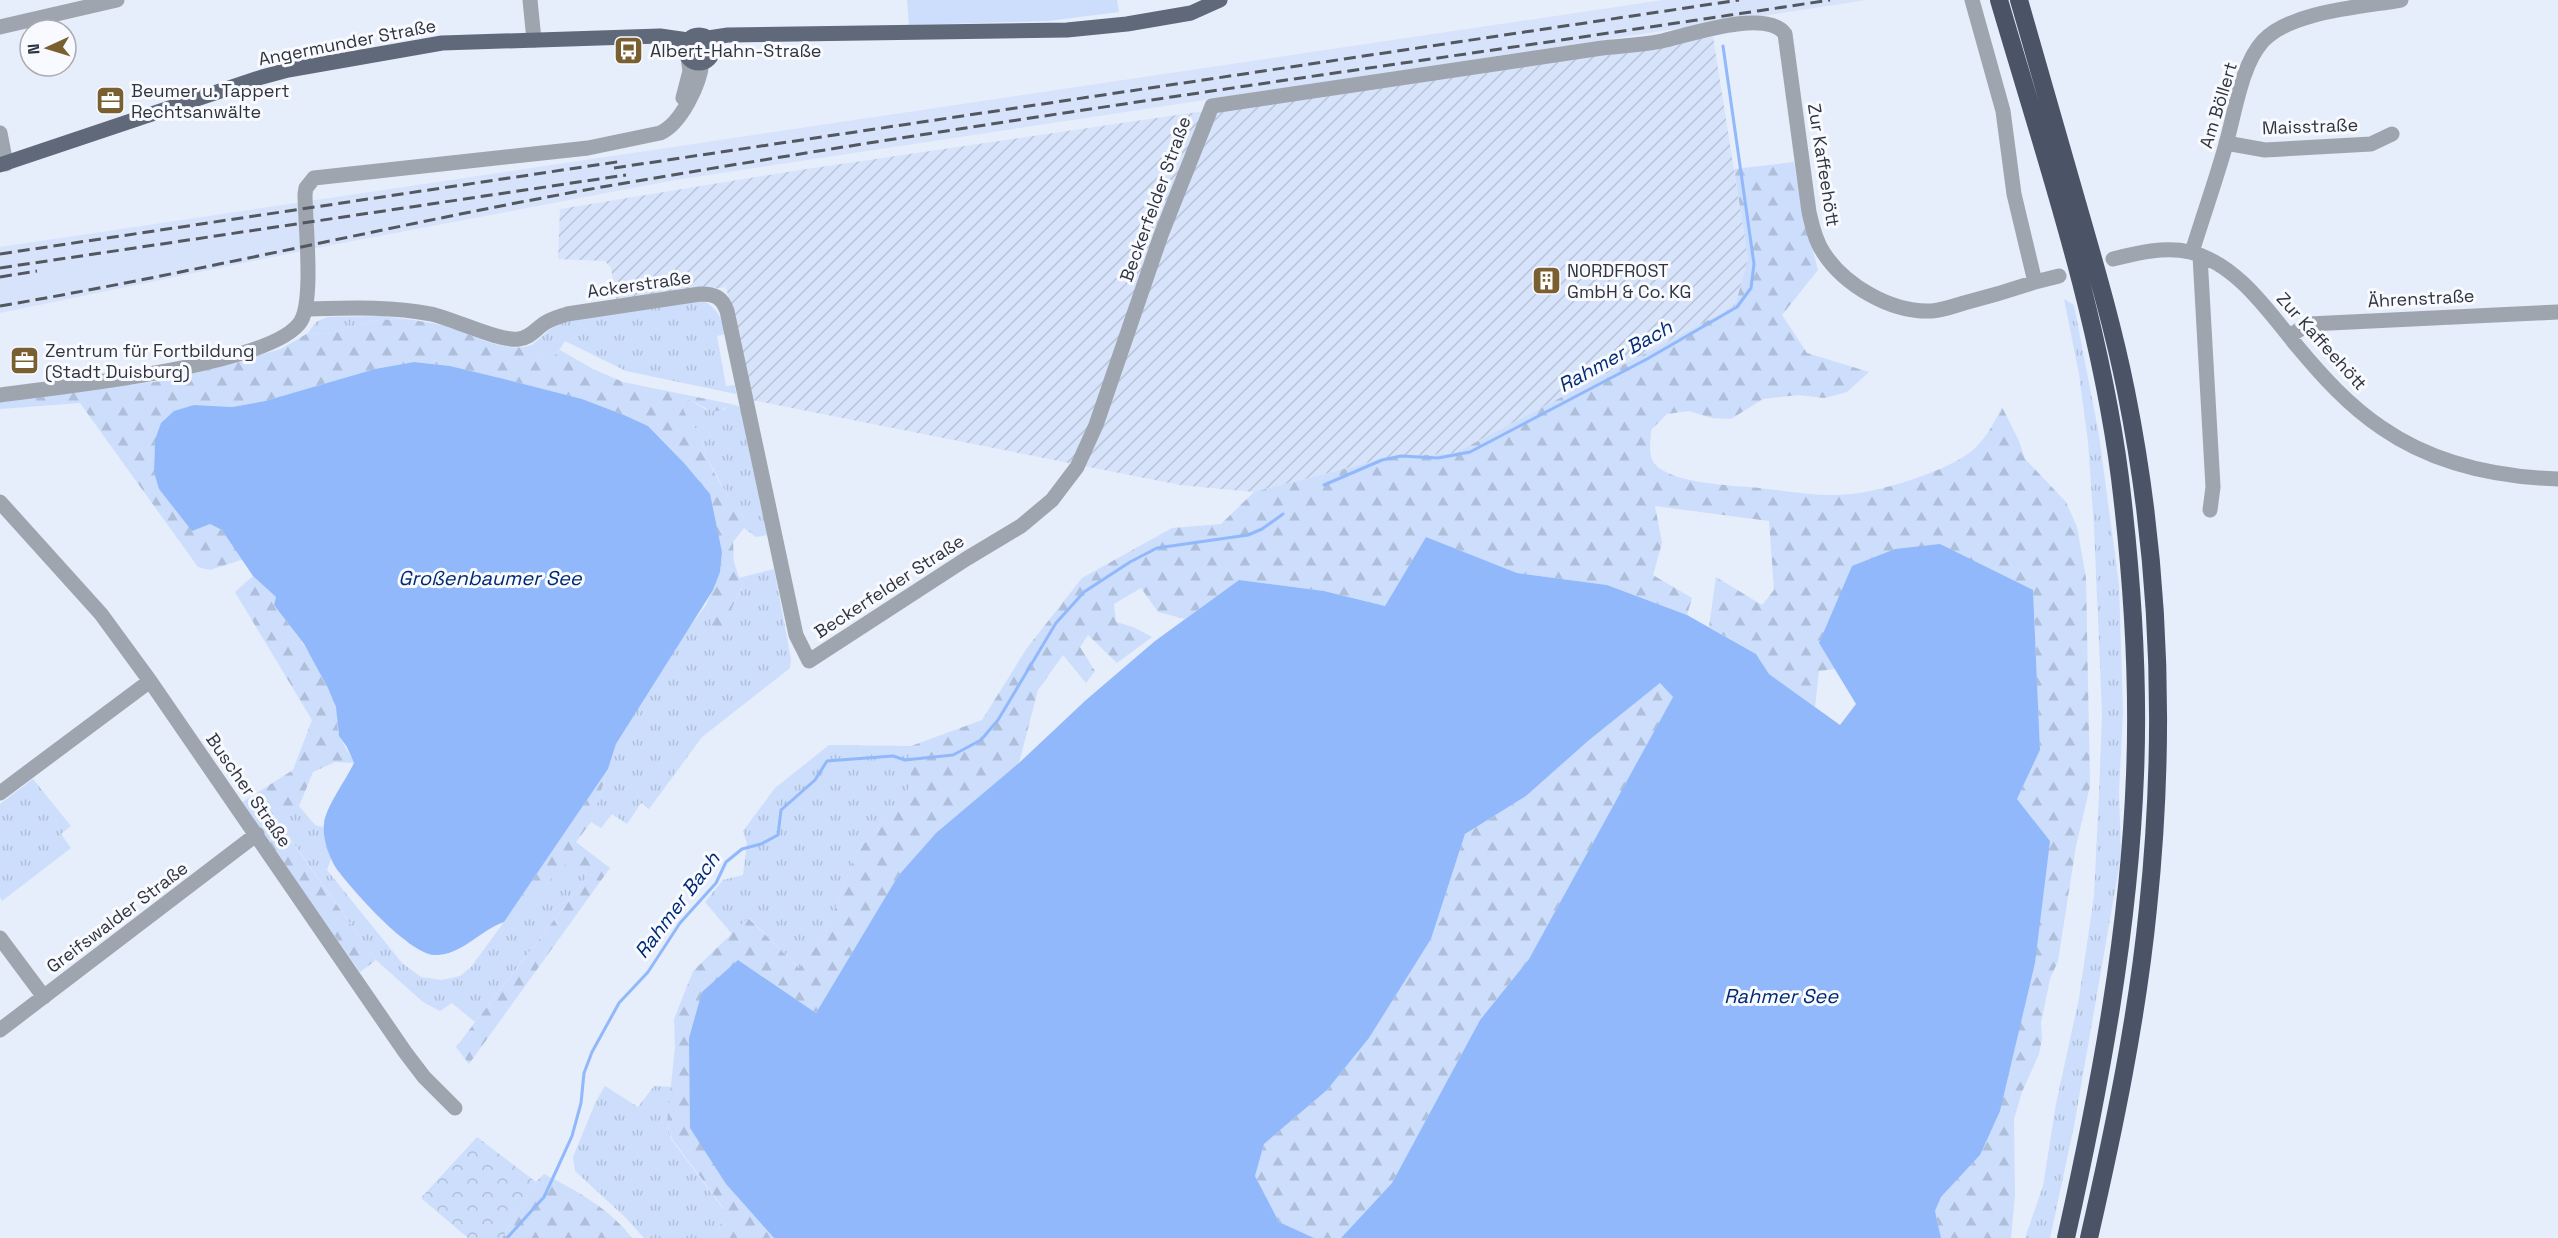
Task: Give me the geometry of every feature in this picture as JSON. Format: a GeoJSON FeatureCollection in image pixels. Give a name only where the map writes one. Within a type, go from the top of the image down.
{"type":"FeatureCollection","features":[{"type":"Feature","properties":{"kind":"highway"},"geometry":{"type":"LineString","coordinates":[[1999,0],[2127,392],[2141,477],[2152,572],[2158,692],[2157,802],[2148,910],[2115,1122],[2089,1238]]}},
{"type":"Feature","properties":{"kind":"highway"},"geometry":{"type":"LineString","coordinates":[[2019,0],[2082,253]]}},
{"type":"Feature","properties":{"kind":"highway"},"geometry":{"type":"LineString","coordinates":[[2066,1238],[2107,1041],[2131,850],[2136,773],[2136,692],[2129,573],[2119,477],[2105,394],[2091,284]]}},
{"type":"Feature","properties":{"kind":"main road"},"geometry":{"type":"LineString","coordinates":[[697,50],[755,36],[1067,30],[1126,24],[1191,13],[1220,0]]}},
{"type":"Feature","properties":{"kind":"main road","name":"Angermunder Straße"},"geometry":{"type":"LineString","coordinates":[[3,165],[274,73],[442,42],[644,38],[697,50]]}},
{"type":"Feature","properties":{"kind":"street"},"geometry":{"type":"LineString","coordinates":[[0,27],[117,0]]}},
{"type":"Feature","properties":{"kind":"street"},"geometry":{"type":"LineString","coordinates":[[530,0],[534,40]]}},
{"type":"Feature","properties":{"kind":"street","name":"Am Böllert"},"geometry":{"type":"LineString","coordinates":[[2196,254],[2249,66],[2263,41],[2296,21],[2401,0]]}},
{"type":"Feature","properties":{"kind":"street"},"geometry":{"type":"LineString","coordinates":[[1973,3],[2003,111],[2014,194],[2035,282]]}},
{"type":"Feature","properties":{"kind":"street","name":"Beckerfelder Straße"},"geometry":{"type":"LineString","coordinates":[[809,661],[957,564],[1021,526],[1052,500],[1077,467],[1096,425],[1153,257],[1212,106],[1602,48],[1660,42],[1733,25],[1771,24],[1781,28]]}},
{"type":"Feature","properties":{"kind":"street","name":"Zur Kaffeehött"},"geometry":{"type":"LineString","coordinates":[[1781,28],[1785,34],[1809,212],[1822,251],[1840,274],[1863,291],[1900,307],[1932,311],[2060,276]]}},
{"type":"Feature","properties":{"kind":"street"},"geometry":{"type":"LineString","coordinates":[[0,395],[204,364],[264,346],[294,330],[306,309],[304,194],[309,182],[320,177],[588,148],[660,133],[669,129],[679,118],[697,50]]}},
{"type":"Feature","properties":{"kind":"street"},"geometry":{"type":"LineString","coordinates":[[0,133],[3,165]]}},
{"type":"Feature","properties":{"kind":"street","name":"Maisstraße"},"geometry":{"type":"LineString","coordinates":[[2226,143],[2265,150],[2371,144],[2392,134]]}},
{"type":"Feature","properties":{"kind":"street","name":"Zur Kaffeehött"},"geometry":{"type":"LineString","coordinates":[[2114,259],[2138,253],[2178,250],[2196,254],[2241,280],[2334,388],[2382,428],[2430,455],[2488,472],[2558,479]]}},
{"type":"Feature","properties":{"kind":"street"},"geometry":{"type":"LineString","coordinates":[[2196,254],[2213,487],[2211,510]]}},
{"type":"Feature","properties":{"kind":"street","name":"Ackerstraße"},"geometry":{"type":"LineString","coordinates":[[306,309],[361,308],[409,311],[451,319],[508,339],[518,340],[528,337],[553,318],[567,314],[700,294],[718,296],[727,311],[796,635],[809,661]]}},
{"type":"Feature","properties":{"kind":"street","name":"Ährenstraße"},"geometry":{"type":"LineString","coordinates":[[2289,336],[2309,324],[2558,312]]}},
{"type":"Feature","properties":{"kind":"street","name":"Buscher Straße"},"geometry":{"type":"LineString","coordinates":[[0,502],[101,614],[257,834],[405,1052],[424,1077],[455,1108]]}},
{"type":"Feature","properties":{"kind":"street"},"geometry":{"type":"LineString","coordinates":[[1,789],[150,681]]}},
{"type":"Feature","properties":{"kind":"street","name":"Greifswalder Straße"},"geometry":{"type":"LineString","coordinates":[[0,1030],[257,834]]}},
{"type":"Feature","properties":{"kind":"street"},"geometry":{"type":"LineString","coordinates":[[0,938],[44,997]]}},
{"type":"Feature","properties":{"kind":"shaded area"},"geometry":{"type":"Polygon","coordinates":[[[1663,0],[1867,0],[675,180],[321,247],[0,313],[0,247],[1663,0]]]}},
{"type":"Feature","properties":{"kind":"shaded area"},"geometry":{"type":"Polygon","coordinates":[[[1713,37],[1748,259],[1735,306],[1455,453],[1390,457],[1254,492],[1180,485],[752,400],[726,287],[617,303],[611,268],[605,261],[558,259],[560,209],[800,170],[1713,37]]]}},
{"type":"Feature","properties":{"kind":"green space"},"geometry":{"type":"Polygon","coordinates":[[[907,0],[1117,0],[1119,12],[1048,21],[909,25],[907,0]]]}},
{"type":"Feature","properties":{"kind":"green space"},"geometry":{"type":"Polygon","coordinates":[[[1794,162],[1801,205],[1818,270],[1782,315],[1807,353],[1869,372],[1847,392],[1824,398],[1799,395],[1763,399],[1731,419],[1712,418],[1689,411],[1667,414],[1651,430],[1650,452],[1655,464],[1672,475],[1712,484],[1825,495],[1865,492],[1918,478],[1967,455],[1985,437],[2002,407],[2025,459],[2066,502],[2077,527],[2086,578],[2090,786],[2076,846],[2058,961],[2050,979],[2041,1023],[2042,1039],[2039,1054],[2022,1092],[2014,1119],[2015,1195],[2011,1238],[1941,1238],[1935,1211],[1941,1197],[1980,1155],[2050,841],[2017,799],[2040,750],[2033,590],[1819,643],[1835,669],[1819,671],[1815,707],[1769,674],[1756,654],[1709,627],[1716,577],[1762,605],[1774,590],[1769,521],[1655,506],[1662,543],[1653,575],[1692,598],[1687,615],[1607,585],[1517,573],[1426,537],[1385,606],[1324,591],[1239,580],[1185,619],[1158,612],[1141,588],[1114,604],[1116,622],[1133,627],[1152,637],[1117,663],[1088,635],[1080,647],[1095,671],[1086,683],[1063,655],[1038,690],[1019,763],[936,833],[898,876],[816,1013],[738,960],[726,1184],[774,1238],[722,1238],[718,1232],[725,1210],[672,1139],[667,1123],[675,1047],[674,1019],[693,971],[748,918],[799,968],[825,935],[856,853],[911,786],[911,746],[982,720],[1027,648],[1082,578],[1172,528],[1221,524],[1254,492],[1390,457],[1455,453],[1735,306],[1748,259],[1734,169],[1794,162]]]}},
{"type":"Feature","properties":{"kind":"green space"},"geometry":{"type":"Polygon","coordinates":[[[2064,299],[2074,305],[2099,435],[2119,585],[2123,712],[2119,792],[2121,856],[2074,1126],[2050,1238],[2025,1238],[2043,1186],[2056,1104],[2079,998],[2094,896],[2099,795],[2102,713],[2094,527],[2088,442],[2079,374],[2064,299]]]}},
{"type":"Feature","properties":{"kind":"green space"},"geometry":{"type":"Polygon","coordinates":[[[701,300],[715,310],[722,323],[725,334],[717,336],[726,386],[735,385],[736,394],[626,371],[565,341],[555,357],[547,363],[532,345],[567,318],[701,300]]]}},
{"type":"Feature","properties":{"kind":"green space"},"geometry":{"type":"Polygon","coordinates":[[[381,316],[405,319],[380,320],[325,334],[308,333],[316,322],[327,317],[381,316]]]}},
{"type":"Feature","properties":{"kind":"green space"},"geometry":{"type":"Polygon","coordinates":[[[405,319],[445,326],[501,346],[532,345],[547,363],[560,350],[593,369],[623,382],[731,404],[718,411],[683,399],[685,414],[701,439],[715,474],[744,519],[744,528],[733,542],[734,562],[742,587],[716,640],[706,605],[720,572],[722,552],[684,463],[648,426],[582,399],[450,366],[414,362],[375,369],[265,401],[232,407],[194,405],[155,440],[154,472],[210,524],[222,530],[244,559],[210,570],[198,567],[80,403],[0,409],[0,401],[169,380],[281,349],[308,333],[325,334],[380,320],[405,319]]]}},
{"type":"Feature","properties":{"kind":"green space"},"geometry":{"type":"Polygon","coordinates":[[[682,399],[690,400],[705,409],[724,410],[731,404],[741,407],[768,535],[756,537],[744,528],[744,519],[730,500],[706,456],[696,429],[684,414],[682,399]]]}},
{"type":"Feature","properties":{"kind":"green space"},"geometry":{"type":"Polygon","coordinates":[[[774,569],[791,659],[790,668],[702,737],[649,809],[641,803],[627,824],[612,814],[601,828],[591,822],[616,744],[680,640],[706,605],[716,639],[742,588],[739,578],[774,569]]]}},
{"type":"Feature","properties":{"kind":"green space"},"geometry":{"type":"Polygon","coordinates":[[[253,576],[276,597],[274,605],[310,654],[326,681],[337,710],[339,735],[354,763],[335,762],[313,772],[299,806],[273,815],[376,960],[360,972],[241,803],[293,770],[312,720],[235,592],[253,576]]]}},
{"type":"Feature","properties":{"kind":"green space"},"geometry":{"type":"Polygon","coordinates":[[[1660,683],[1673,697],[1666,711],[1529,959],[1480,1020],[1392,1183],[1341,1238],[1314,1238],[1279,1222],[1255,1176],[1264,1144],[1327,1090],[1369,1038],[1431,939],[1465,834],[1526,796],[1588,741],[1660,683]]]}},
{"type":"Feature","properties":{"kind":"green space"},"geometry":{"type":"Polygon","coordinates":[[[829,745],[911,746],[911,786],[856,853],[825,935],[799,968],[749,918],[732,934],[705,902],[723,880],[743,875],[747,844],[743,831],[775,788],[829,745]]]}},
{"type":"Feature","properties":{"kind":"green space"},"geometry":{"type":"Polygon","coordinates":[[[608,769],[591,822],[576,842],[610,868],[469,1064],[456,1047],[588,876],[564,864],[519,916],[504,922],[608,769]]]}},
{"type":"Feature","properties":{"kind":"green space"},"geometry":{"type":"Polygon","coordinates":[[[33,779],[71,826],[61,834],[71,848],[2,901],[0,897],[0,804],[33,779]]]}},
{"type":"Feature","properties":{"kind":"green space"},"geometry":{"type":"Polygon","coordinates":[[[299,806],[315,825],[323,827],[332,856],[327,870],[402,963],[421,977],[442,980],[460,976],[471,967],[504,922],[519,916],[564,863],[588,876],[475,1022],[452,1003],[440,1011],[423,1002],[376,960],[273,814],[299,806]]]}},
{"type":"Feature","properties":{"kind":"green space"},"geometry":{"type":"Polygon","coordinates":[[[605,1086],[638,1107],[654,1086],[673,1087],[667,1123],[671,1139],[725,1211],[718,1232],[722,1238],[644,1238],[626,1218],[575,1171],[573,1157],[596,1101],[605,1086]]]}},
{"type":"Feature","properties":{"kind":"green space"},"geometry":{"type":"Polygon","coordinates":[[[477,1137],[536,1182],[502,1238],[468,1238],[421,1198],[477,1137]]]}},
{"type":"Feature","properties":{"kind":"green space"},"geometry":{"type":"Polygon","coordinates":[[[544,1174],[603,1209],[632,1238],[502,1238],[536,1182],[544,1174]]]}},
{"type":"Feature","properties":{"kind":"water","name":"Großenbaumer See"},"geometry":{"type":"Polygon","coordinates":[[[414,362],[450,366],[582,399],[648,426],[710,494],[722,552],[720,572],[713,590],[616,744],[608,769],[504,922],[462,947],[434,955],[423,952],[410,944],[381,919],[344,878],[331,858],[324,835],[325,817],[354,763],[339,736],[336,707],[304,644],[274,605],[276,597],[253,576],[222,530],[210,524],[192,531],[159,489],[154,472],[155,440],[161,423],[174,411],[194,405],[232,407],[265,401],[375,369],[414,362]]]}},
{"type":"Feature","properties":{"kind":"water","name":"Rahmer See"},"geometry":{"type":"Polygon","coordinates":[[[1426,537],[1517,573],[1607,585],[1687,615],[1756,654],[1769,674],[1840,725],[1856,704],[1819,643],[1852,566],[1895,549],[1940,544],[2033,590],[2040,750],[2017,799],[2050,841],[2035,963],[2000,1111],[1980,1155],[1941,1197],[1935,1211],[1941,1238],[1341,1238],[1392,1183],[1480,1020],[1529,959],[1673,697],[1660,683],[1588,741],[1526,796],[1465,834],[1431,939],[1369,1038],[1327,1090],[1264,1144],[1255,1176],[1279,1222],[1314,1238],[774,1238],[726,1184],[690,1128],[689,1038],[702,992],[738,960],[816,1013],[898,876],[936,833],[1019,763],[1086,700],[1155,641],[1239,580],[1324,591],[1385,606],[1426,537]]]}},
{"type":"Feature","properties":{"kind":"waterway","name":"Rahmer Bach"},"geometry":{"type":"LineString","coordinates":[[1324,485],[1382,460],[1401,456],[1438,458],[1470,452],[1647,359],[1737,307],[1751,288],[1754,264],[1723,46]]}},
{"type":"Feature","properties":{"kind":"waterway","name":"Rahmer Bach"},"geometry":{"type":"LineString","coordinates":[[507,1238],[544,1197],[572,1136],[581,1103],[584,1073],[592,1052],[619,1003],[648,972],[680,923],[716,883],[726,862],[742,849],[761,844],[778,835],[781,810],[815,780],[827,761],[893,756],[905,760],[953,755],[981,740],[998,720],[1056,623],[1084,592],[1130,562],[1157,548],[1248,535],[1262,529],[1283,514]]}},
{"type":"Feature","properties":{"kind":"railway"},"geometry":{"type":"LineString","coordinates":[[614,168],[1739,0]]}},
{"type":"Feature","properties":{"kind":"railway"},"geometry":{"type":"LineString","coordinates":[[0,306],[552,196],[780,157],[1830,0]]}},
{"type":"Feature","properties":{"kind":"railway"},"geometry":{"type":"LineString","coordinates":[[0,254],[623,161]]}},
{"type":"Feature","properties":{"kind":"railway"},"geometry":{"type":"LineString","coordinates":[[0,268],[626,175]]}},
{"type":"Feature","properties":{"kind":"railway"},"geometry":{"type":"LineString","coordinates":[[0,277],[37,271]]}},
{"type":"Feature","properties":{"kind":"place","name":"Albert-Hahn-Straße"},"geometry":{"type":"Point","coordinates":[629,50]}},
{"type":"Feature","properties":{"kind":"place","name":"Beumer u. Tappert Rechtsanwälte"},"geometry":{"type":"Point","coordinates":[110,100]}},
{"type":"Feature","properties":{"kind":"place","name":"NORDFROST GmbH & Co. KG"},"geometry":{"type":"Point","coordinates":[1546,280]}},
{"type":"Feature","properties":{"kind":"place","name":"Zentrum für Fortbildung (Stadt Duisburg)"},"geometry":{"type":"Point","coordinates":[24,360]}}]}
